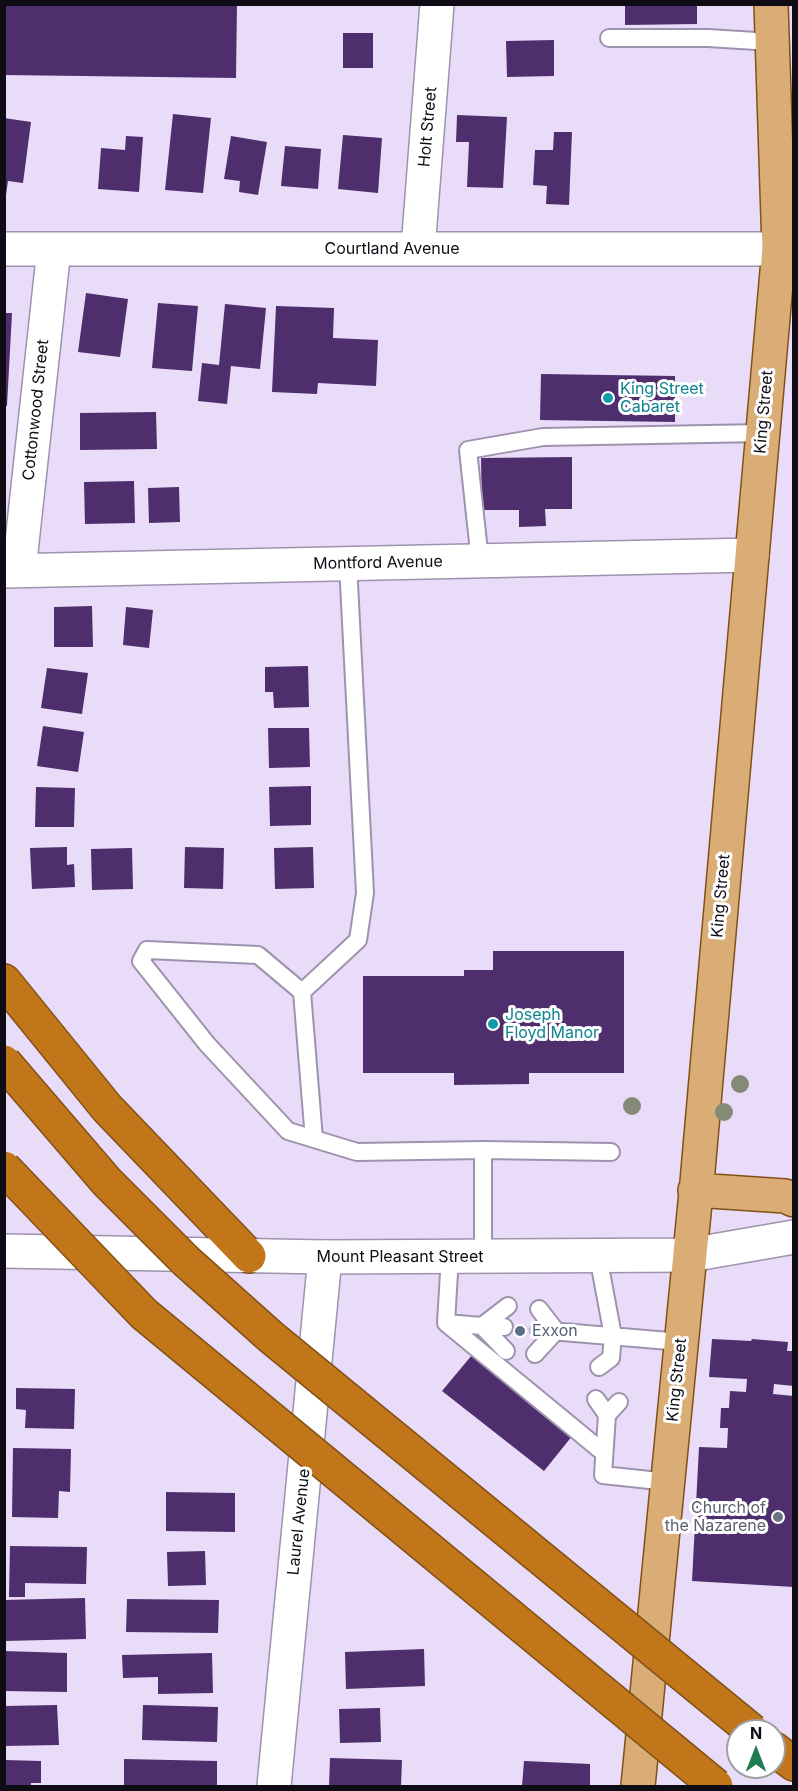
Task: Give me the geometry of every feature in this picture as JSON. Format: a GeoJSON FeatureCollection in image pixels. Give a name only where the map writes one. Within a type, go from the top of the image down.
{"type":"FeatureCollection","features":[{"type":"Feature","properties":{"kind":"highway"},"geometry":{"type":"LineString","coordinates":[[4,981],[107,1108],[249,1256]]}},
{"type":"Feature","properties":{"kind":"highway"},"geometry":{"type":"LineString","coordinates":[[4,1062],[107,1182],[195,1269],[271,1337],[737,1719]]}},
{"type":"Feature","properties":{"kind":"highway"},"geometry":{"type":"LineString","coordinates":[[4,1168],[144,1314],[716,1786]]}},
{"type":"Feature","properties":{"kind":"main road","name":"King Street"},"geometry":{"type":"LineString","coordinates":[[638,1786],[690,1256],[779,249],[771,4]]}},
{"type":"Feature","properties":{"kind":"main road"},"geometry":{"type":"LineString","coordinates":[[696,1190],[784,1196],[794,1200]]}},
{"type":"Feature","properties":{"kind":"street","name":"Holt Street"},"geometry":{"type":"LineString","coordinates":[[418,249],[437,4]]}},
{"type":"Feature","properties":{"kind":"street","name":"Courtland Avenue"},"geometry":{"type":"LineString","coordinates":[[4,249],[779,249]]}},
{"type":"Feature","properties":{"kind":"street","name":"Cottonwood Street"},"geometry":{"type":"LineString","coordinates":[[11,571],[54,249]]}},
{"type":"Feature","properties":{"kind":"street","name":"Montford Avenue"},"geometry":{"type":"LineString","coordinates":[[11,571],[752,555]]}},
{"type":"Feature","properties":{"kind":"street","name":"Mount Pleasant Street"},"geometry":{"type":"LineString","coordinates":[[4,1251],[325,1257],[690,1256],[794,1237]]}},
{"type":"Feature","properties":{"kind":"street","name":"Laurel Avenue"},"geometry":{"type":"LineString","coordinates":[[274,1786],[325,1257]]}},
{"type":"Feature","properties":{"kind":"lane"},"geometry":{"type":"LineString","coordinates":[[609,38],[708,38],[772,42]]}},
{"type":"Feature","properties":{"kind":"lane"},"geometry":{"type":"LineString","coordinates":[[480,561],[468,450],[543,437],[762,433]]}},
{"type":"Feature","properties":{"kind":"lane"},"geometry":{"type":"LineString","coordinates":[[302,992],[358,940],[365,893],[348,564]]}},
{"type":"Feature","properties":{"kind":"lane"},"geometry":{"type":"LineString","coordinates":[[314,1139],[302,992],[258,955],[147,950],[141,961],[207,1044],[288,1131],[314,1139],[357,1152],[483,1150],[611,1152]]}},
{"type":"Feature","properties":{"kind":"lane"},"geometry":{"type":"LineString","coordinates":[[483,1150],[483,1256]]}},
{"type":"Feature","properties":{"kind":"lane"},"geometry":{"type":"LineString","coordinates":[[446,1323],[450,1256]]}},
{"type":"Feature","properties":{"kind":"lane"},"geometry":{"type":"LineString","coordinates":[[598,1256],[613,1336],[611,1365]]}},
{"type":"Feature","properties":{"kind":"lane"},"geometry":{"type":"LineString","coordinates":[[482,1326],[508,1306]]}},
{"type":"Feature","properties":{"kind":"lane"},"geometry":{"type":"LineString","coordinates":[[539,1309],[548,1330]]}},
{"type":"Feature","properties":{"kind":"lane"},"geometry":{"type":"LineString","coordinates":[[446,1323],[504,1327]]}},
{"type":"Feature","properties":{"kind":"lane"},"geometry":{"type":"LineString","coordinates":[[446,1323],[604,1453]]}},
{"type":"Feature","properties":{"kind":"lane"},"geometry":{"type":"LineString","coordinates":[[482,1326],[506,1351]]}},
{"type":"Feature","properties":{"kind":"lane"},"geometry":{"type":"LineString","coordinates":[[548,1330],[681,1342]]}},
{"type":"Feature","properties":{"kind":"lane"},"geometry":{"type":"LineString","coordinates":[[535,1354],[548,1330]]}},
{"type":"Feature","properties":{"kind":"lane"},"geometry":{"type":"LineString","coordinates":[[596,1399],[607,1415]]}},
{"type":"Feature","properties":{"kind":"lane"},"geometry":{"type":"LineString","coordinates":[[619,1402],[607,1415],[603,1475],[668,1482]]}},
{"type":"Feature","properties":{"kind":"building"},"geometry":{"type":"Polygon","coordinates":[[[4,4],[237,4],[236,78],[4,75],[4,4]]]}},
{"type":"Feature","properties":{"kind":"building"},"geometry":{"type":"Polygon","coordinates":[[[625,4],[697,4],[697,24],[625,25],[625,4]]]}},
{"type":"Feature","properties":{"kind":"building"},"geometry":{"type":"Polygon","coordinates":[[[343,33],[373,33],[373,68],[343,68],[343,33]]]}},
{"type":"Feature","properties":{"kind":"building"},"geometry":{"type":"Polygon","coordinates":[[[554,40],[554,76],[507,77],[506,41],[554,40]]]}},
{"type":"Feature","properties":{"kind":"building"},"geometry":{"type":"Polygon","coordinates":[[[173,114],[211,118],[203,193],[165,190],[173,114]]]}},
{"type":"Feature","properties":{"kind":"building"},"geometry":{"type":"Polygon","coordinates":[[[457,115],[507,117],[503,188],[467,187],[469,142],[456,142],[457,115]]]}},
{"type":"Feature","properties":{"kind":"building"},"geometry":{"type":"Polygon","coordinates":[[[4,118],[31,122],[23,183],[8,181],[6,195],[4,118]]]}},
{"type":"Feature","properties":{"kind":"building"},"geometry":{"type":"Polygon","coordinates":[[[554,132],[572,132],[569,205],[546,204],[547,186],[533,185],[535,150],[553,150],[554,132]]]}},
{"type":"Feature","properties":{"kind":"building"},"geometry":{"type":"Polygon","coordinates":[[[343,135],[382,138],[378,193],[338,189],[343,135]]]}},
{"type":"Feature","properties":{"kind":"building"},"geometry":{"type":"Polygon","coordinates":[[[126,136],[143,137],[139,192],[98,189],[101,148],[125,150],[126,136]]]}},
{"type":"Feature","properties":{"kind":"building"},"geometry":{"type":"Polygon","coordinates":[[[231,136],[267,142],[258,195],[239,192],[240,181],[224,179],[231,136]]]}},
{"type":"Feature","properties":{"kind":"building"},"geometry":{"type":"Polygon","coordinates":[[[285,146],[321,149],[318,189],[281,186],[285,146]]]}},
{"type":"Feature","properties":{"kind":"building"},"geometry":{"type":"Polygon","coordinates":[[[86,293],[128,299],[120,357],[78,352],[86,293]]]}},
{"type":"Feature","properties":{"kind":"building"},"geometry":{"type":"Polygon","coordinates":[[[158,303],[198,306],[192,371],[152,368],[158,303]]]}},
{"type":"Feature","properties":{"kind":"building"},"geometry":{"type":"Polygon","coordinates":[[[225,304],[266,308],[260,369],[231,366],[227,404],[198,401],[202,363],[219,365],[225,304]]]}},
{"type":"Feature","properties":{"kind":"building"},"geometry":{"type":"Polygon","coordinates":[[[276,306],[334,308],[333,338],[378,340],[376,386],[318,383],[317,394],[272,392],[276,306]]]}},
{"type":"Feature","properties":{"kind":"building"},"geometry":{"type":"Polygon","coordinates":[[[4,313],[12,313],[7,406],[4,406],[4,313]]]}},
{"type":"Feature","properties":{"kind":"building","name":"King Street Cabaret"},"geometry":{"type":"Polygon","coordinates":[[[541,374],[675,376],[675,422],[540,420],[541,374]]]}},
{"type":"Feature","properties":{"kind":"building"},"geometry":{"type":"Polygon","coordinates":[[[156,412],[157,449],[80,450],[80,413],[156,412]]]}},
{"type":"Feature","properties":{"kind":"building"},"geometry":{"type":"Polygon","coordinates":[[[572,457],[572,509],[545,509],[546,526],[519,527],[519,510],[482,510],[481,458],[572,457]]]}},
{"type":"Feature","properties":{"kind":"building"},"geometry":{"type":"Polygon","coordinates":[[[134,481],[135,523],[85,524],[84,482],[134,481]]]}},
{"type":"Feature","properties":{"kind":"building"},"geometry":{"type":"Polygon","coordinates":[[[179,487],[180,522],[149,523],[148,488],[179,487]]]}},
{"type":"Feature","properties":{"kind":"building"},"geometry":{"type":"Polygon","coordinates":[[[92,606],[93,647],[54,647],[54,607],[92,606]]]}},
{"type":"Feature","properties":{"kind":"building"},"geometry":{"type":"Polygon","coordinates":[[[126,607],[153,610],[149,648],[123,645],[126,607]]]}},
{"type":"Feature","properties":{"kind":"building"},"geometry":{"type":"Polygon","coordinates":[[[308,666],[309,707],[274,708],[273,692],[265,692],[265,667],[308,666]]]}},
{"type":"Feature","properties":{"kind":"building"},"geometry":{"type":"Polygon","coordinates":[[[47,668],[88,673],[82,714],[41,708],[47,668]]]}},
{"type":"Feature","properties":{"kind":"building"},"geometry":{"type":"Polygon","coordinates":[[[43,726],[84,732],[78,772],[37,766],[43,726]]]}},
{"type":"Feature","properties":{"kind":"building"},"geometry":{"type":"Polygon","coordinates":[[[268,728],[309,728],[310,767],[269,768],[268,728]]]}},
{"type":"Feature","properties":{"kind":"building"},"geometry":{"type":"Polygon","coordinates":[[[311,786],[311,825],[270,826],[269,787],[311,786]]]}},
{"type":"Feature","properties":{"kind":"building"},"geometry":{"type":"Polygon","coordinates":[[[36,787],[75,788],[74,827],[35,827],[36,787]]]}},
{"type":"Feature","properties":{"kind":"building"},"geometry":{"type":"Polygon","coordinates":[[[67,847],[67,865],[74,864],[75,887],[32,889],[30,848],[67,847]]]}},
{"type":"Feature","properties":{"kind":"building"},"geometry":{"type":"Polygon","coordinates":[[[185,847],[224,848],[223,889],[184,888],[185,847]]]}},
{"type":"Feature","properties":{"kind":"building"},"geometry":{"type":"Polygon","coordinates":[[[313,847],[314,888],[275,889],[274,848],[313,847]]]}},
{"type":"Feature","properties":{"kind":"building"},"geometry":{"type":"Polygon","coordinates":[[[132,848],[133,889],[92,890],[91,849],[132,848]]]}},
{"type":"Feature","properties":{"kind":"building","name":"Joseph Floyd Manor"},"geometry":{"type":"Polygon","coordinates":[[[493,951],[624,951],[624,1073],[529,1073],[529,1084],[454,1085],[454,1073],[363,1073],[363,976],[464,976],[464,970],[493,970],[493,951]]]}},
{"type":"Feature","properties":{"kind":"building"},"geometry":{"type":"Polygon","coordinates":[[[712,1339],[788,1342],[787,1351],[794,1351],[794,1386],[774,1384],[773,1394],[794,1396],[794,1587],[692,1581],[699,1447],[727,1448],[728,1428],[720,1428],[721,1408],[729,1408],[730,1391],[746,1392],[747,1379],[709,1377],[712,1339]]]}},
{"type":"Feature","properties":{"kind":"building"},"geometry":{"type":"Polygon","coordinates":[[[472,1355],[573,1435],[544,1471],[442,1391],[472,1355]]]}},
{"type":"Feature","properties":{"kind":"building"},"geometry":{"type":"Polygon","coordinates":[[[16,1388],[75,1389],[74,1429],[25,1428],[26,1410],[16,1409],[16,1388]]]}},
{"type":"Feature","properties":{"kind":"building"},"geometry":{"type":"Polygon","coordinates":[[[13,1448],[71,1449],[70,1492],[59,1491],[58,1518],[12,1517],[13,1448]]]}},
{"type":"Feature","properties":{"kind":"building"},"geometry":{"type":"Polygon","coordinates":[[[166,1492],[235,1493],[235,1532],[166,1531],[166,1492]]]}},
{"type":"Feature","properties":{"kind":"building"},"geometry":{"type":"Polygon","coordinates":[[[10,1546],[87,1547],[86,1584],[25,1583],[25,1597],[9,1597],[10,1546]]]}},
{"type":"Feature","properties":{"kind":"building"},"geometry":{"type":"Polygon","coordinates":[[[205,1551],[206,1585],[168,1586],[167,1552],[205,1551]]]}},
{"type":"Feature","properties":{"kind":"building"},"geometry":{"type":"Polygon","coordinates":[[[85,1598],[86,1639],[5,1641],[4,1600],[85,1598]]]}},
{"type":"Feature","properties":{"kind":"building"},"geometry":{"type":"Polygon","coordinates":[[[127,1599],[219,1600],[218,1633],[126,1632],[127,1599]]]}},
{"type":"Feature","properties":{"kind":"building"},"geometry":{"type":"Polygon","coordinates":[[[424,1649],[425,1686],[346,1689],[345,1652],[424,1649]]]}},
{"type":"Feature","properties":{"kind":"building"},"geometry":{"type":"Polygon","coordinates":[[[4,1651],[67,1653],[67,1692],[4,1691],[4,1651]]]}},
{"type":"Feature","properties":{"kind":"building"},"geometry":{"type":"Polygon","coordinates":[[[212,1653],[213,1693],[158,1694],[158,1677],[123,1678],[122,1655],[212,1653]]]}},
{"type":"Feature","properties":{"kind":"building"},"geometry":{"type":"Polygon","coordinates":[[[57,1705],[59,1745],[4,1746],[4,1706],[57,1705]]]}},
{"type":"Feature","properties":{"kind":"building"},"geometry":{"type":"Polygon","coordinates":[[[143,1705],[218,1707],[217,1742],[142,1740],[143,1705]]]}},
{"type":"Feature","properties":{"kind":"building"},"geometry":{"type":"Polygon","coordinates":[[[380,1708],[381,1742],[340,1743],[339,1709],[380,1708]]]}},
{"type":"Feature","properties":{"kind":"building"},"geometry":{"type":"Polygon","coordinates":[[[330,1758],[402,1760],[401,1786],[329,1786],[330,1758]]]}},
{"type":"Feature","properties":{"kind":"building"},"geometry":{"type":"Polygon","coordinates":[[[124,1759],[217,1761],[217,1786],[124,1786],[124,1759]]]}},
{"type":"Feature","properties":{"kind":"building"},"geometry":{"type":"Polygon","coordinates":[[[4,1760],[41,1761],[41,1783],[31,1783],[31,1786],[4,1786],[4,1760]]]}},
{"type":"Feature","properties":{"kind":"building"},"geometry":{"type":"Polygon","coordinates":[[[524,1761],[590,1764],[590,1786],[522,1786],[524,1761]]]}},
{"type":"Feature","properties":{"kind":"place","name":"King Street Cabaret"},"geometry":{"type":"Point","coordinates":[608,398]}},
{"type":"Feature","properties":{"kind":"place","name":"Joseph Floyd Manor"},"geometry":{"type":"Point","coordinates":[493,1024]}},
{"type":"Feature","properties":{"kind":"place","name":"Exxon"},"geometry":{"type":"Point","coordinates":[520,1331]}},
{"type":"Feature","properties":{"kind":"place","name":"Church of the Nazarene"},"geometry":{"type":"Point","coordinates":[778,1517]}}]}
